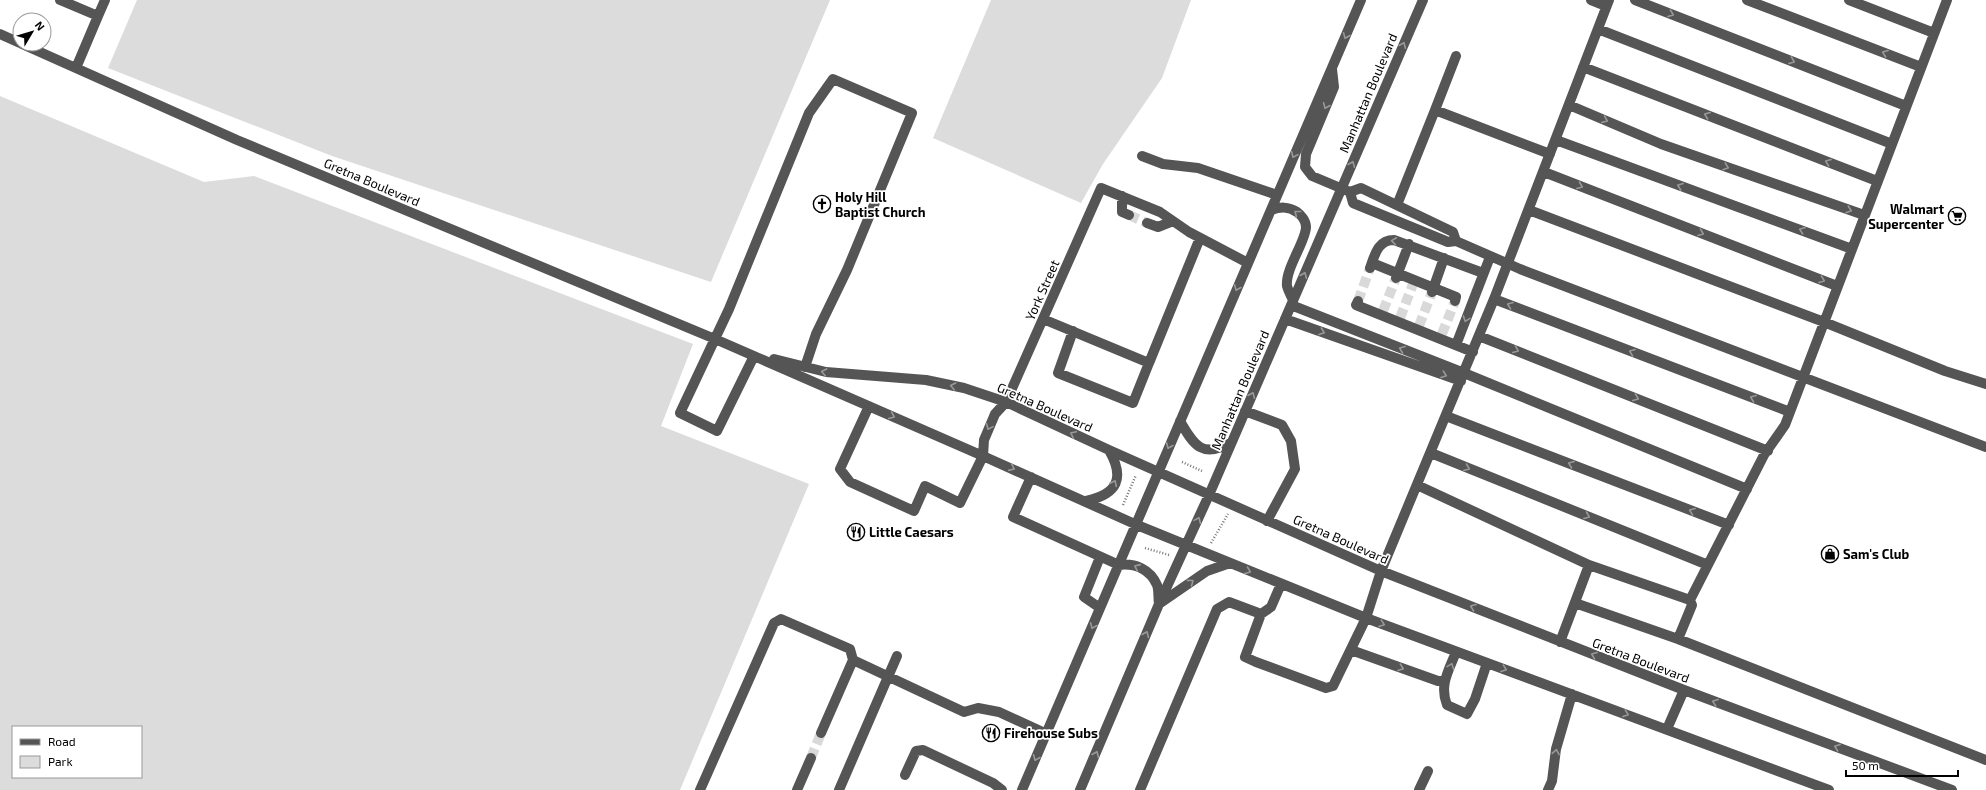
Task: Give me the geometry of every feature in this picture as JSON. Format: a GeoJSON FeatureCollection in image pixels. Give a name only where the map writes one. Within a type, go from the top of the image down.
{"type":"FeatureCollection","features":[{"type":"Feature","properties":{"kind":"street"},"geometry":{"type":"LineString","coordinates":[[60,0],[98,16]]}},
{"type":"Feature","properties":{"kind":"street"},"geometry":{"type":"LineString","coordinates":[[76,68],[105,0]]}},
{"type":"Feature","properties":{"kind":"street"},"geometry":{"type":"LineString","coordinates":[[1022,790],[1361,0]]}},
{"type":"Feature","properties":{"kind":"street","name":"Manhattan Boulevard"},"geometry":{"type":"LineString","coordinates":[[1080,790],[1159,604],[1209,495],[1292,302],[1346,190],[1423,0]]}},
{"type":"Feature","properties":{"kind":"street"},"geometry":{"type":"LineString","coordinates":[[1281,584],[1271,607],[1261,614],[1246,657],[1326,688],[1333,686],[1366,618],[1381,571],[1473,352],[1544,172],[1608,3],[1591,0]]}},
{"type":"Feature","properties":{"kind":"street"},"geometry":{"type":"LineString","coordinates":[[1634,0],[1906,106]]}},
{"type":"Feature","properties":{"kind":"street"},"geometry":{"type":"LineString","coordinates":[[1747,0],[1921,67]]}},
{"type":"Feature","properties":{"kind":"street"},"geometry":{"type":"LineString","coordinates":[[1849,0],[1934,33]]}},
{"type":"Feature","properties":{"kind":"street"},"geometry":{"type":"LineString","coordinates":[[1678,639],[1692,605],[1690,600],[1768,450],[1785,424],[1947,0]]}},
{"type":"Feature","properties":{"kind":"street"},"geometry":{"type":"LineString","coordinates":[[1598,28],[1892,144]]}},
{"type":"Feature","properties":{"kind":"street","name":"Gretna Boulevard"},"geometry":{"type":"LineString","coordinates":[[0,34],[12,40]]}},
{"type":"Feature","properties":{"kind":"street","name":"Gretna Boulevard"},"geometry":{"type":"LineString","coordinates":[[39,52],[237,140],[715,339],[1031,476],[1136,525],[1366,618],[1829,790]]}},
{"type":"Feature","properties":{"kind":"street"},"geometry":{"type":"LineString","coordinates":[[1397,205],[1456,56]]}},
{"type":"Feature","properties":{"kind":"street"},"geometry":{"type":"LineString","coordinates":[[1583,67],[1877,181]]}},
{"type":"Feature","properties":{"kind":"street"},"geometry":{"type":"LineString","coordinates":[[1332,69],[1334,87],[1306,154],[1305,168],[1312,176],[1346,190],[1361,188],[1453,232],[1456,241]]}},
{"type":"Feature","properties":{"kind":"street"},"geometry":{"type":"LineString","coordinates":[[754,356],[717,431],[680,413],[715,339],[809,113],[833,79],[912,113],[847,270],[816,334],[805,367]]}},
{"type":"Feature","properties":{"kind":"street"},"geometry":{"type":"LineString","coordinates":[[1569,105],[1661,144],[1864,215]]}},
{"type":"Feature","properties":{"kind":"street"},"geometry":{"type":"LineString","coordinates":[[1435,110],[1550,154]]}},
{"type":"Feature","properties":{"kind":"street"},"geometry":{"type":"LineString","coordinates":[[1556,140],[1852,249]]}},
{"type":"Feature","properties":{"kind":"street"},"geometry":{"type":"LineString","coordinates":[[1142,156],[1163,164],[1198,168],[1277,195]]}},
{"type":"Feature","properties":{"kind":"street"},"geometry":{"type":"LineString","coordinates":[[1544,172],[1837,286]]}},
{"type":"Feature","properties":{"kind":"street","name":"York Street"},"geometry":{"type":"LineString","coordinates":[[984,456],[984,440],[995,414],[1006,402],[1101,188],[1122,196]]}},
{"type":"Feature","properties":{"kind":"street"},"geometry":{"type":"LineString","coordinates":[[1346,190],[1353,203],[1448,242],[1456,241],[1508,264],[1986,447]]}},
{"type":"Feature","properties":{"kind":"street"},"geometry":{"type":"LineString","coordinates":[[1129,215],[1122,212],[1122,196],[1160,212],[1200,238],[1248,263]]}},
{"type":"Feature","properties":{"kind":"street"},"geometry":{"type":"LineString","coordinates":[[1270,210],[1281,207],[1289,208],[1301,216],[1306,228],[1292,264],[1287,285],[1292,302],[1462,377],[1747,489]]}},
{"type":"Feature","properties":{"kind":"street"},"geometry":{"type":"LineString","coordinates":[[1529,210],[1824,322],[1945,370],[1986,384]]}},
{"type":"Feature","properties":{"kind":"street"},"geometry":{"type":"LineString","coordinates":[[1147,223],[1158,227],[1173,221]]}},
{"type":"Feature","properties":{"kind":"street"},"geometry":{"type":"LineString","coordinates":[[1073,331],[1058,373],[1133,403],[1200,238]]}},
{"type":"Feature","properties":{"kind":"street"},"geometry":{"type":"LineString","coordinates":[[1456,299],[1371,265],[1380,243],[1387,240],[1394,240],[1408,244],[1483,273]]}},
{"type":"Feature","properties":{"kind":"street"},"geometry":{"type":"LineString","coordinates":[[1397,276],[1408,244]]}},
{"type":"Feature","properties":{"kind":"street"},"geometry":{"type":"LineString","coordinates":[[1456,345],[1490,257]]}},
{"type":"Feature","properties":{"kind":"street"},"geometry":{"type":"LineString","coordinates":[[1432,290],[1444,258]]}},
{"type":"Feature","properties":{"kind":"street"},"geometry":{"type":"LineString","coordinates":[[1494,299],[1790,412]]}},
{"type":"Feature","properties":{"kind":"street"},"geometry":{"type":"LineString","coordinates":[[1358,301],[1356,305],[1382,313],[1441,336],[1456,345],[1473,352]]}},
{"type":"Feature","properties":{"kind":"street"},"geometry":{"type":"LineString","coordinates":[[1043,319],[1149,363]]}},
{"type":"Feature","properties":{"kind":"street"},"geometry":{"type":"LineString","coordinates":[[1285,319],[1462,377]]}},
{"type":"Feature","properties":{"kind":"street"},"geometry":{"type":"LineString","coordinates":[[1479,336],[1768,450]]}},
{"type":"Feature","properties":{"kind":"street","name":"Gretna Boulevard"},"geometry":{"type":"LineString","coordinates":[[715,339],[783,362],[826,372],[926,380],[964,388],[1006,402],[1109,450],[1381,571],[1684,690],[1952,790]]}},
{"type":"Feature","properties":{"kind":"street"},"geometry":{"type":"LineString","coordinates":[[869,406],[840,469],[850,482],[914,511],[925,486],[960,503],[984,456]]}},
{"type":"Feature","properties":{"kind":"street"},"geometry":{"type":"LineString","coordinates":[[1245,411],[1282,425],[1291,441],[1295,469],[1267,521]]}},
{"type":"Feature","properties":{"kind":"street"},"geometry":{"type":"LineString","coordinates":[[1446,416],[1729,525]]}},
{"type":"Feature","properties":{"kind":"street"},"geometry":{"type":"LineString","coordinates":[[1180,421],[1191,440],[1208,450],[1215,450],[1232,442]]}},
{"type":"Feature","properties":{"kind":"street"},"geometry":{"type":"LineString","coordinates":[[1086,501],[1101,498],[1114,485],[1117,478],[1116,464],[1109,450]]}},
{"type":"Feature","properties":{"kind":"street"},"geometry":{"type":"LineString","coordinates":[[1431,453],[1708,565]]}},
{"type":"Feature","properties":{"kind":"street"},"geometry":{"type":"LineString","coordinates":[[1031,476],[1013,517],[1119,565],[1131,564],[1140,566],[1149,574],[1157,585],[1159,604],[1207,571],[1230,563]]}},
{"type":"Feature","properties":{"kind":"street"},"geometry":{"type":"LineString","coordinates":[[1417,486],[1589,565],[1690,600]]}},
{"type":"Feature","properties":{"kind":"street"},"geometry":{"type":"LineString","coordinates":[[1100,557],[1084,598],[1100,608]]}},
{"type":"Feature","properties":{"kind":"street"},"geometry":{"type":"LineString","coordinates":[[1560,642],[1589,565]]}},
{"type":"Feature","properties":{"kind":"street"},"geometry":{"type":"LineString","coordinates":[[1140,790],[1217,609],[1229,602],[1261,614]]}},
{"type":"Feature","properties":{"kind":"street"},"geometry":{"type":"LineString","coordinates":[[1575,603],[1678,639],[1986,760]]}},
{"type":"Feature","properties":{"kind":"street"},"geometry":{"type":"LineString","coordinates":[[700,790],[774,623],[781,619],[850,649],[853,660],[821,733]]}},
{"type":"Feature","properties":{"kind":"street"},"geometry":{"type":"LineString","coordinates":[[1351,650],[1438,681],[1445,681]]}},
{"type":"Feature","properties":{"kind":"street"},"geometry":{"type":"LineString","coordinates":[[1456,652],[1445,681],[1443,694],[1447,705],[1467,714],[1487,663]]}},
{"type":"Feature","properties":{"kind":"street"},"geometry":{"type":"LineString","coordinates":[[839,790],[897,656]]}},
{"type":"Feature","properties":{"kind":"street"},"geometry":{"type":"LineString","coordinates":[[853,660],[964,712],[978,708],[999,712],[1047,734]]}},
{"type":"Feature","properties":{"kind":"street"},"geometry":{"type":"LineString","coordinates":[[1667,729],[1684,690]]}},
{"type":"Feature","properties":{"kind":"street"},"geometry":{"type":"LineString","coordinates":[[1548,790],[1552,781],[1556,749],[1572,694]]}},
{"type":"Feature","properties":{"kind":"street"},"geometry":{"type":"LineString","coordinates":[[905,775],[916,751],[923,750],[993,782],[1002,790]]}},
{"type":"Feature","properties":{"kind":"street"},"geometry":{"type":"LineString","coordinates":[[797,790],[811,758]]}},
{"type":"Feature","properties":{"kind":"street"},"geometry":{"type":"LineString","coordinates":[[1419,790],[1428,771]]}},
{"type":"Feature","properties":{"kind":"path"},"geometry":{"type":"LineString","coordinates":[[1182,462],[1202,471]]}},
{"type":"Feature","properties":{"kind":"path"},"geometry":{"type":"LineString","coordinates":[[1123,505],[1137,473]]}},
{"type":"Feature","properties":{"kind":"path"},"geometry":{"type":"LineString","coordinates":[[1211,543],[1228,514]]}},
{"type":"Feature","properties":{"kind":"path"},"geometry":{"type":"LineString","coordinates":[[1145,548],[1169,555]]}},
{"type":"Feature","properties":{"kind":"green space"},"geometry":{"type":"Polygon","coordinates":[[[137,0],[830,0],[711,282],[332,156],[108,68],[137,0]]]}},
{"type":"Feature","properties":{"kind":"green space"},"geometry":{"type":"Polygon","coordinates":[[[991,0],[1191,0],[1162,78],[1103,164],[1081,203],[933,138],[991,0]]]}},
{"type":"Feature","properties":{"kind":"green space"},"geometry":{"type":"Polygon","coordinates":[[[0,96],[204,182],[254,176],[693,344],[661,426],[809,484],[680,790],[0,790],[0,96]]]}},
{"type":"Feature","properties":{"kind":"tunnel"},"geometry":{"type":"LineString","coordinates":[[1129,215],[1147,223]]}},
{"type":"Feature","properties":{"kind":"tunnel"},"geometry":{"type":"LineString","coordinates":[[1358,301],[1370,268]]}},
{"type":"Feature","properties":{"kind":"tunnel"},"geometry":{"type":"LineString","coordinates":[[1383,311],[1396,278]]}},
{"type":"Feature","properties":{"kind":"tunnel"},"geometry":{"type":"LineString","coordinates":[[1400,318],[1413,284]]}},
{"type":"Feature","properties":{"kind":"tunnel"},"geometry":{"type":"LineString","coordinates":[[1419,326],[1432,292]]}},
{"type":"Feature","properties":{"kind":"tunnel"},"geometry":{"type":"LineString","coordinates":[[1442,334],[1455,301]]}},
{"type":"Feature","properties":{"kind":"tunnel"},"geometry":{"type":"LineString","coordinates":[[811,758],[821,733]]}},
{"type":"Feature","properties":{"kind":"place","name":"Holy Hill Baptist Church"},"geometry":{"type":"Point","coordinates":[822,204]}},
{"type":"Feature","properties":{"kind":"place","name":"Walmart Supercenter"},"geometry":{"type":"Point","coordinates":[1957,216]}},
{"type":"Feature","properties":{"kind":"place","name":"Little Caesars"},"geometry":{"type":"Point","coordinates":[856,532]}},
{"type":"Feature","properties":{"kind":"place","name":"Sam's Club"},"geometry":{"type":"Point","coordinates":[1830,554]}},
{"type":"Feature","properties":{"kind":"place","name":"Firehouse Subs"},"geometry":{"type":"Point","coordinates":[991,733]}}]}
